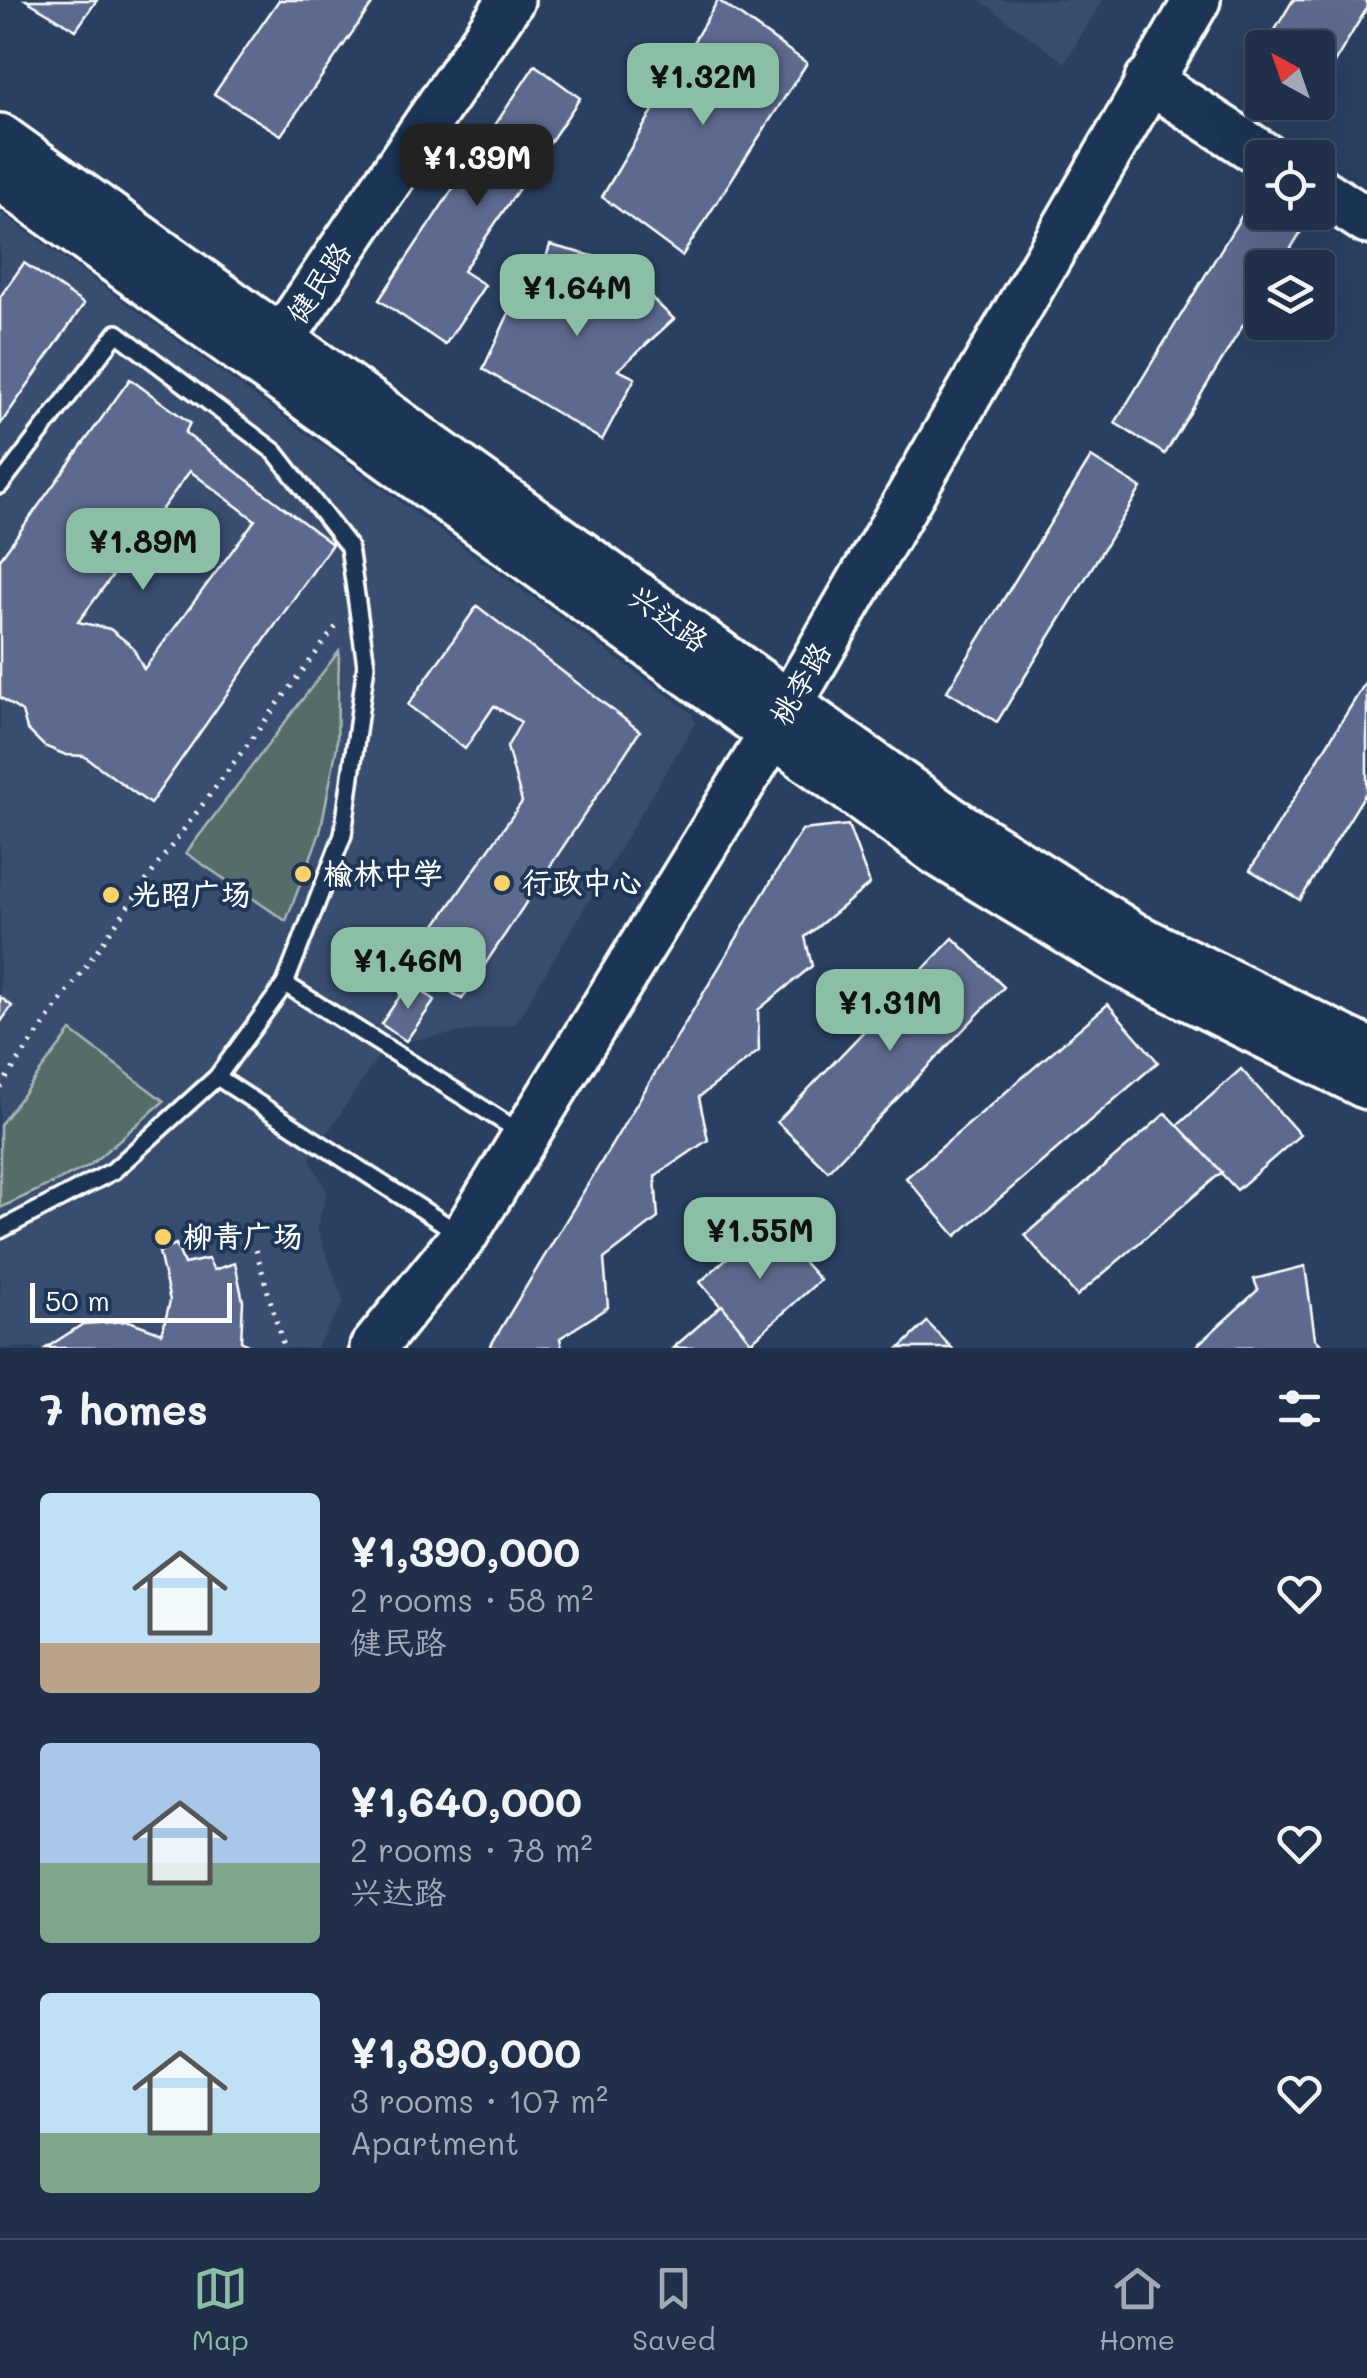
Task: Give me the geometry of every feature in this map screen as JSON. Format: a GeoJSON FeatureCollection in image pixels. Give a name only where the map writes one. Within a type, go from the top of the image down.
{"type":"FeatureCollection","features":[{"type":"Feature","properties":{"kind":"main road","name":"健民路"},"geometry":{"type":"LineString","coordinates":[[272,353],[510,0]]}},
{"type":"Feature","properties":{"kind":"main road","name":"桃李路"},"geometry":{"type":"LineString","coordinates":[[373,1348],[464,1236],[780,721],[1196,0]]}},
{"type":"Feature","properties":{"kind":"main road"},"geometry":{"type":"LineString","coordinates":[[1148,80],[1245,143]]}},
{"type":"Feature","properties":{"kind":"main road","name":"兴达路"},"geometry":{"type":"LineString","coordinates":[[0,137],[272,353],[780,721],[938,852],[1118,962],[1359,1053]]}},
{"type":"Feature","properties":{"kind":"main road","name":"兴达路"},"geometry":{"type":"LineString","coordinates":[[0,177],[272,353]]}},
{"type":"Feature","properties":{"kind":"main road"},"geometry":{"type":"LineString","coordinates":[[1335,200],[1367,221]]}},
{"type":"Feature","properties":{"kind":"lane"},"geometry":{"type":"LineString","coordinates":[[0,1230],[113,1171],[217,1077],[285,984],[343,834],[366,665],[348,547],[276,452],[117,333],[3,473]]}},
{"type":"Feature","properties":{"kind":"lane"},"geometry":{"type":"LineString","coordinates":[[285,984],[526,1136]]}},
{"type":"Feature","properties":{"kind":"lane"},"geometry":{"type":"LineString","coordinates":[[217,1077],[464,1236]]}},
{"type":"Feature","properties":{"kind":"path"},"geometry":{"type":"LineString","coordinates":[[0,1087],[164,856],[356,599]]}},
{"type":"Feature","properties":{"kind":"path"},"geometry":{"type":"LineString","coordinates":[[256,1250],[284,1348]]}},
{"type":"Feature","properties":{"kind":"shaded area"},"geometry":{"type":"Polygon","coordinates":[[[980,0],[1102,0],[1065,63],[980,0]]]}},
{"type":"Feature","properties":{"kind":"shaded area","name":"榆林中学"},"geometry":{"type":"Polygon","coordinates":[[[0,212],[692,713],[695,723],[515,1024],[406,1041],[394,1033],[310,1159],[327,1192],[317,1228],[344,1302],[316,1348],[0,1348],[0,212]]]}},
{"type":"Feature","properties":{"kind":"green space"},"geometry":{"type":"Polygon","coordinates":[[[339,651],[337,746],[320,833],[286,921],[186,853],[339,651]]]}},
{"type":"Feature","properties":{"kind":"green space"},"geometry":{"type":"Polygon","coordinates":[[[71,1031],[164,1101],[89,1166],[0,1208],[0,1125],[71,1031]]]}},
{"type":"Feature","properties":{"kind":"building"},"geometry":{"type":"Polygon","coordinates":[[[26,0],[97,0],[76,30],[26,0]]]}},
{"type":"Feature","properties":{"kind":"building"},"geometry":{"type":"Polygon","coordinates":[[[279,0],[375,0],[281,135],[214,94],[279,0]]]}},
{"type":"Feature","properties":{"kind":"building"},"geometry":{"type":"Polygon","coordinates":[[[718,0],[807,63],[682,256],[602,197],[718,0]]]}},
{"type":"Feature","properties":{"kind":"building"},"geometry":{"type":"Polygon","coordinates":[[[1293,0],[1367,0],[1367,8],[1335,62],[1335,30],[1275,30],[1293,0]]]}},
{"type":"Feature","properties":{"kind":"building"},"geometry":{"type":"Polygon","coordinates":[[[535,65],[580,98],[463,271],[485,285],[445,345],[379,300],[535,65]]]}},
{"type":"Feature","properties":{"kind":"building"},"geometry":{"type":"Polygon","coordinates":[[[1245,210],[1245,230],[1302,230],[1290,250],[1245,250],[1245,322],[1165,454],[1115,423],[1245,210]]]}},
{"type":"Feature","properties":{"kind":"building"},"geometry":{"type":"Polygon","coordinates":[[[550,245],[612,261],[674,319],[618,370],[635,378],[602,440],[483,369],[515,300],[529,311],[550,245]]]}},
{"type":"Feature","properties":{"kind":"building"},"geometry":{"type":"Polygon","coordinates":[[[24,263],[84,304],[0,425],[0,297],[24,263]]]}},
{"type":"Feature","properties":{"kind":"building"},"geometry":{"type":"Polygon","coordinates":[[[130,379],[190,423],[185,433],[332,544],[150,804],[84,756],[66,755],[44,746],[27,729],[22,712],[0,697],[0,559],[130,379]],[[190,471],[78,622],[110,629],[132,646],[144,669],[255,520],[190,471]]]}},
{"type":"Feature","properties":{"kind":"building"},"geometry":{"type":"Polygon","coordinates":[[[1091,457],[1141,488],[997,722],[947,691],[1091,457]]]}},
{"type":"Feature","properties":{"kind":"building","name":"行政中心"},"geometry":{"type":"Polygon","coordinates":[[[477,606],[640,731],[462,999],[408,965],[522,802],[507,747],[521,722],[494,706],[465,749],[408,705],[477,606]]]}},
{"type":"Feature","properties":{"kind":"building"},"geometry":{"type":"Polygon","coordinates":[[[1367,680],[1367,791],[1300,900],[1250,870],[1367,680]]]}},
{"type":"Feature","properties":{"kind":"building"},"geometry":{"type":"Polygon","coordinates":[[[848,825],[870,884],[805,937],[812,966],[758,1010],[759,1051],[699,1097],[708,1140],[655,1176],[658,1218],[604,1259],[608,1307],[560,1338],[562,1348],[489,1348],[802,830],[848,825]]]}},
{"type":"Feature","properties":{"kind":"building"},"geometry":{"type":"Polygon","coordinates":[[[953,938],[1004,987],[828,1171],[777,1122],[953,938]]]}},
{"type":"Feature","properties":{"kind":"building"},"geometry":{"type":"Polygon","coordinates":[[[409,983],[435,1000],[406,1041],[381,1024],[409,983]]]}},
{"type":"Feature","properties":{"kind":"building"},"geometry":{"type":"Polygon","coordinates":[[[0,997],[12,1006],[0,1023],[0,997]]]}},
{"type":"Feature","properties":{"kind":"building"},"geometry":{"type":"Polygon","coordinates":[[[1108,1004],[1158,1062],[956,1236],[906,1178],[1108,1004]]]}},
{"type":"Feature","properties":{"kind":"building"},"geometry":{"type":"Polygon","coordinates":[[[1241,1069],[1300,1135],[1237,1190],[1177,1126],[1241,1069]]]}},
{"type":"Feature","properties":{"kind":"building"},"geometry":{"type":"Polygon","coordinates":[[[1166,1113],[1222,1172],[1077,1296],[1025,1235],[1166,1113]]]}},
{"type":"Feature","properties":{"kind":"building"},"geometry":{"type":"Polygon","coordinates":[[[767,1222],[820,1280],[751,1342],[700,1282],[767,1222]]]}},
{"type":"Feature","properties":{"kind":"building"},"geometry":{"type":"Polygon","coordinates":[[[176,1244],[184,1264],[208,1259],[214,1270],[235,1263],[243,1301],[241,1341],[253,1348],[46,1348],[83,1324],[129,1321],[162,1333],[170,1301],[159,1252],[176,1244]]]}},
{"type":"Feature","properties":{"kind":"building"},"geometry":{"type":"Polygon","coordinates":[[[1305,1266],[1315,1338],[1324,1348],[1194,1348],[1258,1290],[1254,1279],[1305,1266]]]}},
{"type":"Feature","properties":{"kind":"building"},"geometry":{"type":"Polygon","coordinates":[[[722,1305],[756,1348],[673,1348],[722,1305]]]}},
{"type":"Feature","properties":{"kind":"building"},"geometry":{"type":"Polygon","coordinates":[[[927,1322],[952,1348],[900,1348],[927,1322]]]}},
{"type":"Feature","properties":{"kind":"place","name":"榆林中学"},"geometry":{"type":"Point","coordinates":[303,874]}},
{"type":"Feature","properties":{"kind":"place","name":"行政中心"},"geometry":{"type":"Point","coordinates":[502,883]}},
{"type":"Feature","properties":{"kind":"place","name":"光昭广场"},"geometry":{"type":"Point","coordinates":[111,895]}},
{"type":"Feature","properties":{"kind":"place","name":"柳青广场"},"geometry":{"type":"Point","coordinates":[163,1237]}}]}
